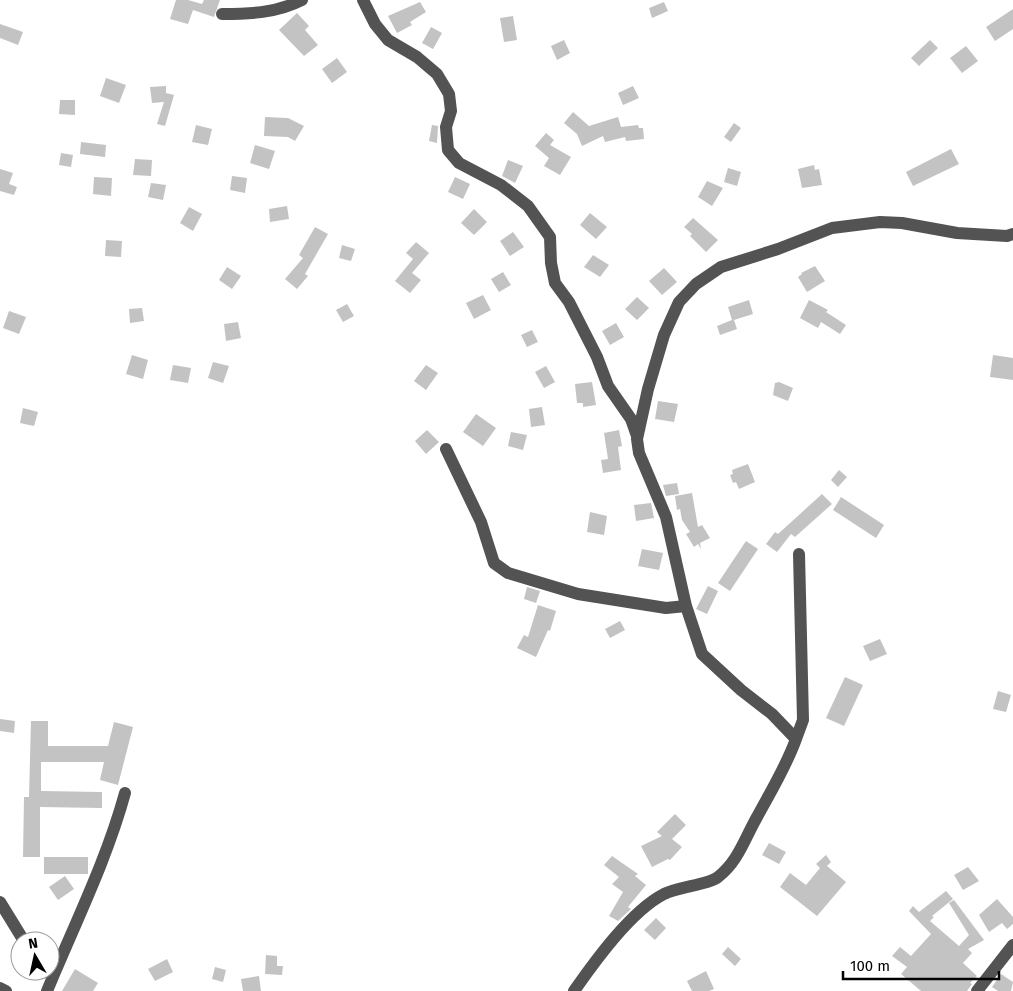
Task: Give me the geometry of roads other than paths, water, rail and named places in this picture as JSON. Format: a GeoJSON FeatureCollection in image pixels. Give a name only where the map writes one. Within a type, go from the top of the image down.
{"type":"FeatureCollection","features":[{"type":"Feature","properties":{"kind":"street"},"geometry":{"type":"LineString","coordinates":[[222,14],[252,14],[278,9],[302,0]]}},
{"type":"Feature","properties":{"kind":"street"},"geometry":{"type":"LineString","coordinates":[[363,0],[375,24],[388,40],[417,57],[437,74],[449,94],[451,111],[446,127],[448,150],[459,163],[501,185],[528,206],[550,237],[551,263],[555,283],[569,302],[597,357],[608,386],[631,419],[639,453],[666,517],[686,606],[702,654],[741,690],[772,714],[796,738]]}},
{"type":"Feature","properties":{"kind":"street"},"geometry":{"type":"LineString","coordinates":[[637,439],[648,389],[664,335],[679,302],[696,284],[721,267],[778,249],[832,228],[852,225],[902,223],[957,233],[1007,236],[1013,234]]}},
{"type":"Feature","properties":{"kind":"street"},"geometry":{"type":"LineString","coordinates":[[446,449],[481,522],[494,563],[508,573],[578,594],[666,608],[686,606]]}},
{"type":"Feature","properties":{"kind":"street"},"geometry":{"type":"LineString","coordinates":[[574,991],[609,944],[650,903],[674,889],[718,878],[740,851],[785,766],[803,720],[799,554]]}},
{"type":"Feature","properties":{"kind":"street"},"geometry":{"type":"LineString","coordinates":[[60,954],[93,884],[112,837],[125,793]]}},
{"type":"Feature","properties":{"kind":"street"},"geometry":{"type":"LineString","coordinates":[[0,902],[18,931]]}},
{"type":"Feature","properties":{"kind":"street"},"geometry":{"type":"LineString","coordinates":[[977,991],[1013,945]]}},
{"type":"Feature","properties":{"kind":"street"},"geometry":{"type":"LineString","coordinates":[[0,988],[6,991]]}}]}
